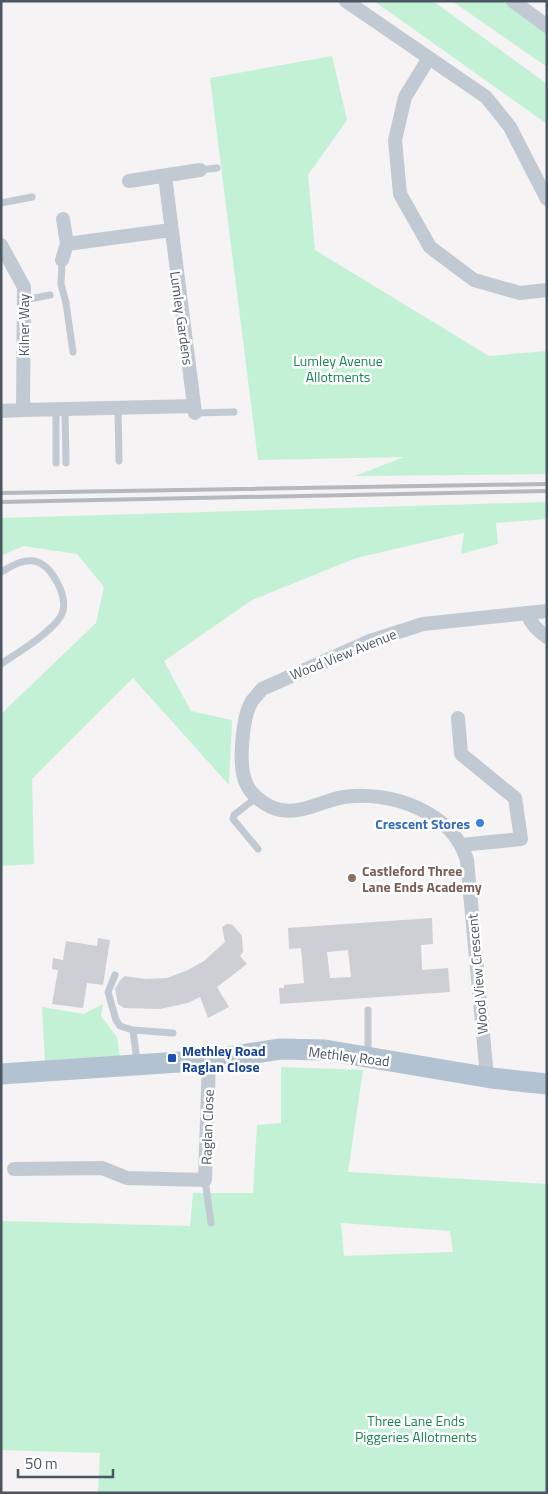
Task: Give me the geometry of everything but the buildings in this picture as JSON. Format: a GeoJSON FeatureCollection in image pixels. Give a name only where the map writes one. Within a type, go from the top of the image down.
{"type":"FeatureCollection","features":[{"type":"Feature","properties":{"kind":"main road","name":"Methley Road"},"geometry":{"type":"LineString","coordinates":[[1,1074],[208,1060],[280,1049],[325,1050],[487,1077],[547,1084]]}},
{"type":"Feature","properties":{"kind":"street"},"geometry":{"type":"LineString","coordinates":[[346,1],[486,97],[510,127],[547,200]]}},
{"type":"Feature","properties":{"kind":"street"},"geometry":{"type":"LineString","coordinates":[[513,1],[547,26]]}},
{"type":"Feature","properties":{"kind":"street"},"geometry":{"type":"LineString","coordinates":[[429,58],[405,97],[395,140],[400,194],[430,247],[474,280],[520,293],[547,290]]}},
{"type":"Feature","properties":{"kind":"street"},"geometry":{"type":"LineString","coordinates":[[129,181],[200,170]]}},
{"type":"Feature","properties":{"kind":"street","name":"Lumley Gardens"},"geometry":{"type":"LineString","coordinates":[[166,176],[194,409]]}},
{"type":"Feature","properties":{"kind":"street"},"geometry":{"type":"LineString","coordinates":[[62,260],[67,244],[63,219]]}},
{"type":"Feature","properties":{"kind":"street"},"geometry":{"type":"LineString","coordinates":[[67,244],[171,230]]}},
{"type":"Feature","properties":{"kind":"street","name":"Kilner Way"},"geometry":{"type":"LineString","coordinates":[[1,245],[24,287],[23,410]]}},
{"type":"Feature","properties":{"kind":"street"},"geometry":{"type":"LineString","coordinates":[[1,411],[118,408],[194,409]]}},
{"type":"Feature","properties":{"kind":"street","name":"Wood View Avenue"},"geometry":{"type":"LineString","coordinates":[[257,797],[246,785],[242,762],[246,714],[252,701],[262,689],[370,641],[423,624],[547,611]]}},
{"type":"Feature","properties":{"kind":"street"},"geometry":{"type":"LineString","coordinates":[[527,613],[530,621],[547,636]]}},
{"type":"Feature","properties":{"kind":"street"},"geometry":{"type":"LineString","coordinates":[[257,797],[271,807],[288,811],[343,797],[388,798],[409,805],[431,816],[461,845],[521,839],[515,798],[461,754],[458,718]]}},
{"type":"Feature","properties":{"kind":"street","name":"Wood View Crescent"},"geometry":{"type":"LineString","coordinates":[[461,845],[467,860],[487,1077]]}},
{"type":"Feature","properties":{"kind":"street","name":"Raglan Close"},"geometry":{"type":"LineString","coordinates":[[14,1169],[102,1168],[127,1178],[205,1180],[208,1060]]}},
{"type":"Feature","properties":{"kind":"lane"},"geometry":{"type":"LineString","coordinates":[[200,170],[217,168]]}},
{"type":"Feature","properties":{"kind":"lane"},"geometry":{"type":"LineString","coordinates":[[1,203],[32,197]]}},
{"type":"Feature","properties":{"kind":"lane"},"geometry":{"type":"LineString","coordinates":[[62,260],[61,284],[66,303],[73,352]]}},
{"type":"Feature","properties":{"kind":"lane"},"geometry":{"type":"LineString","coordinates":[[24,300],[50,295]]}},
{"type":"Feature","properties":{"kind":"lane"},"geometry":{"type":"LineString","coordinates":[[118,408],[119,461]]}},
{"type":"Feature","properties":{"kind":"lane"},"geometry":{"type":"LineString","coordinates":[[194,409],[234,412]]}},
{"type":"Feature","properties":{"kind":"lane"},"geometry":{"type":"LineString","coordinates":[[56,463],[61,410]]}},
{"type":"Feature","properties":{"kind":"lane"},"geometry":{"type":"LineString","coordinates":[[61,410],[66,463]]}},
{"type":"Feature","properties":{"kind":"lane"},"geometry":{"type":"LineString","coordinates":[[1,572],[20,562],[35,561],[47,568],[57,582],[63,601],[63,611],[46,632],[1,664]]}},
{"type":"Feature","properties":{"kind":"lane"},"geometry":{"type":"LineString","coordinates":[[257,797],[234,815],[233,819],[258,849]]}},
{"type":"Feature","properties":{"kind":"lane"},"geometry":{"type":"LineString","coordinates":[[115,975],[108,992],[116,1020],[120,1026],[133,1030],[174,1033]]}},
{"type":"Feature","properties":{"kind":"lane"},"geometry":{"type":"LineString","coordinates":[[368,1010],[368,1057]]}},
{"type":"Feature","properties":{"kind":"lane"},"geometry":{"type":"LineString","coordinates":[[133,1030],[137,1064]]}},
{"type":"Feature","properties":{"kind":"lane"},"geometry":{"type":"LineString","coordinates":[[205,1180],[211,1223]]}},
{"type":"Feature","properties":{"kind":"green space"},"geometry":{"type":"Polygon","coordinates":[[[374,1],[433,1],[547,84],[547,124],[374,1]]]}},
{"type":"Feature","properties":{"kind":"green space"},"geometry":{"type":"Polygon","coordinates":[[[452,1],[509,1],[547,29],[547,67],[452,1]]]}},
{"type":"Feature","properties":{"kind":"green space","name":"Lumley Avenue Allotments"},"geometry":{"type":"Polygon","coordinates":[[[332,56],[347,120],[308,175],[315,250],[489,356],[547,351],[547,474],[355,476],[404,457],[258,460],[210,78],[332,56]]]}},
{"type":"Feature","properties":{"kind":"green space"},"geometry":{"type":"Polygon","coordinates":[[[547,502],[547,519],[496,523],[498,544],[461,554],[464,533],[356,558],[252,600],[164,661],[191,711],[232,720],[229,785],[133,678],[32,779],[34,864],[1,866],[1,714],[96,623],[104,587],[77,554],[23,546],[1,556],[1,518],[547,502]]]}},
{"type":"Feature","properties":{"kind":"green space"},"geometry":{"type":"Polygon","coordinates":[[[103,1004],[101,1016],[117,1037],[120,1056],[45,1064],[42,1007],[84,1014],[103,1004]]]}},
{"type":"Feature","properties":{"kind":"green space","name":"Three Lane Ends Piggeries Allotments"},"geometry":{"type":"Polygon","coordinates":[[[281,1067],[363,1070],[348,1172],[547,1184],[547,1493],[98,1493],[100,1453],[1,1450],[1,1221],[190,1226],[193,1193],[253,1193],[257,1125],[281,1123],[281,1067]],[[341,1223],[344,1256],[453,1252],[450,1231],[341,1223]]]}},
{"type":"Feature","properties":{"kind":"railway"},"geometry":{"type":"LineString","coordinates":[[1,493],[547,484]]}},
{"type":"Feature","properties":{"kind":"railway"},"geometry":{"type":"LineString","coordinates":[[1,502],[547,491]]}},
{"type":"Feature","properties":{"kind":"place","name":"Crescent Stores"},"geometry":{"type":"Point","coordinates":[480,823]}},
{"type":"Feature","properties":{"kind":"place","name":"Castleford Three Lane Ends Academy"},"geometry":{"type":"Point","coordinates":[352,878]}},
{"type":"Feature","properties":{"kind":"place","name":"Methley Road Raglan Close"},"geometry":{"type":"Point","coordinates":[172,1058]}}]}
